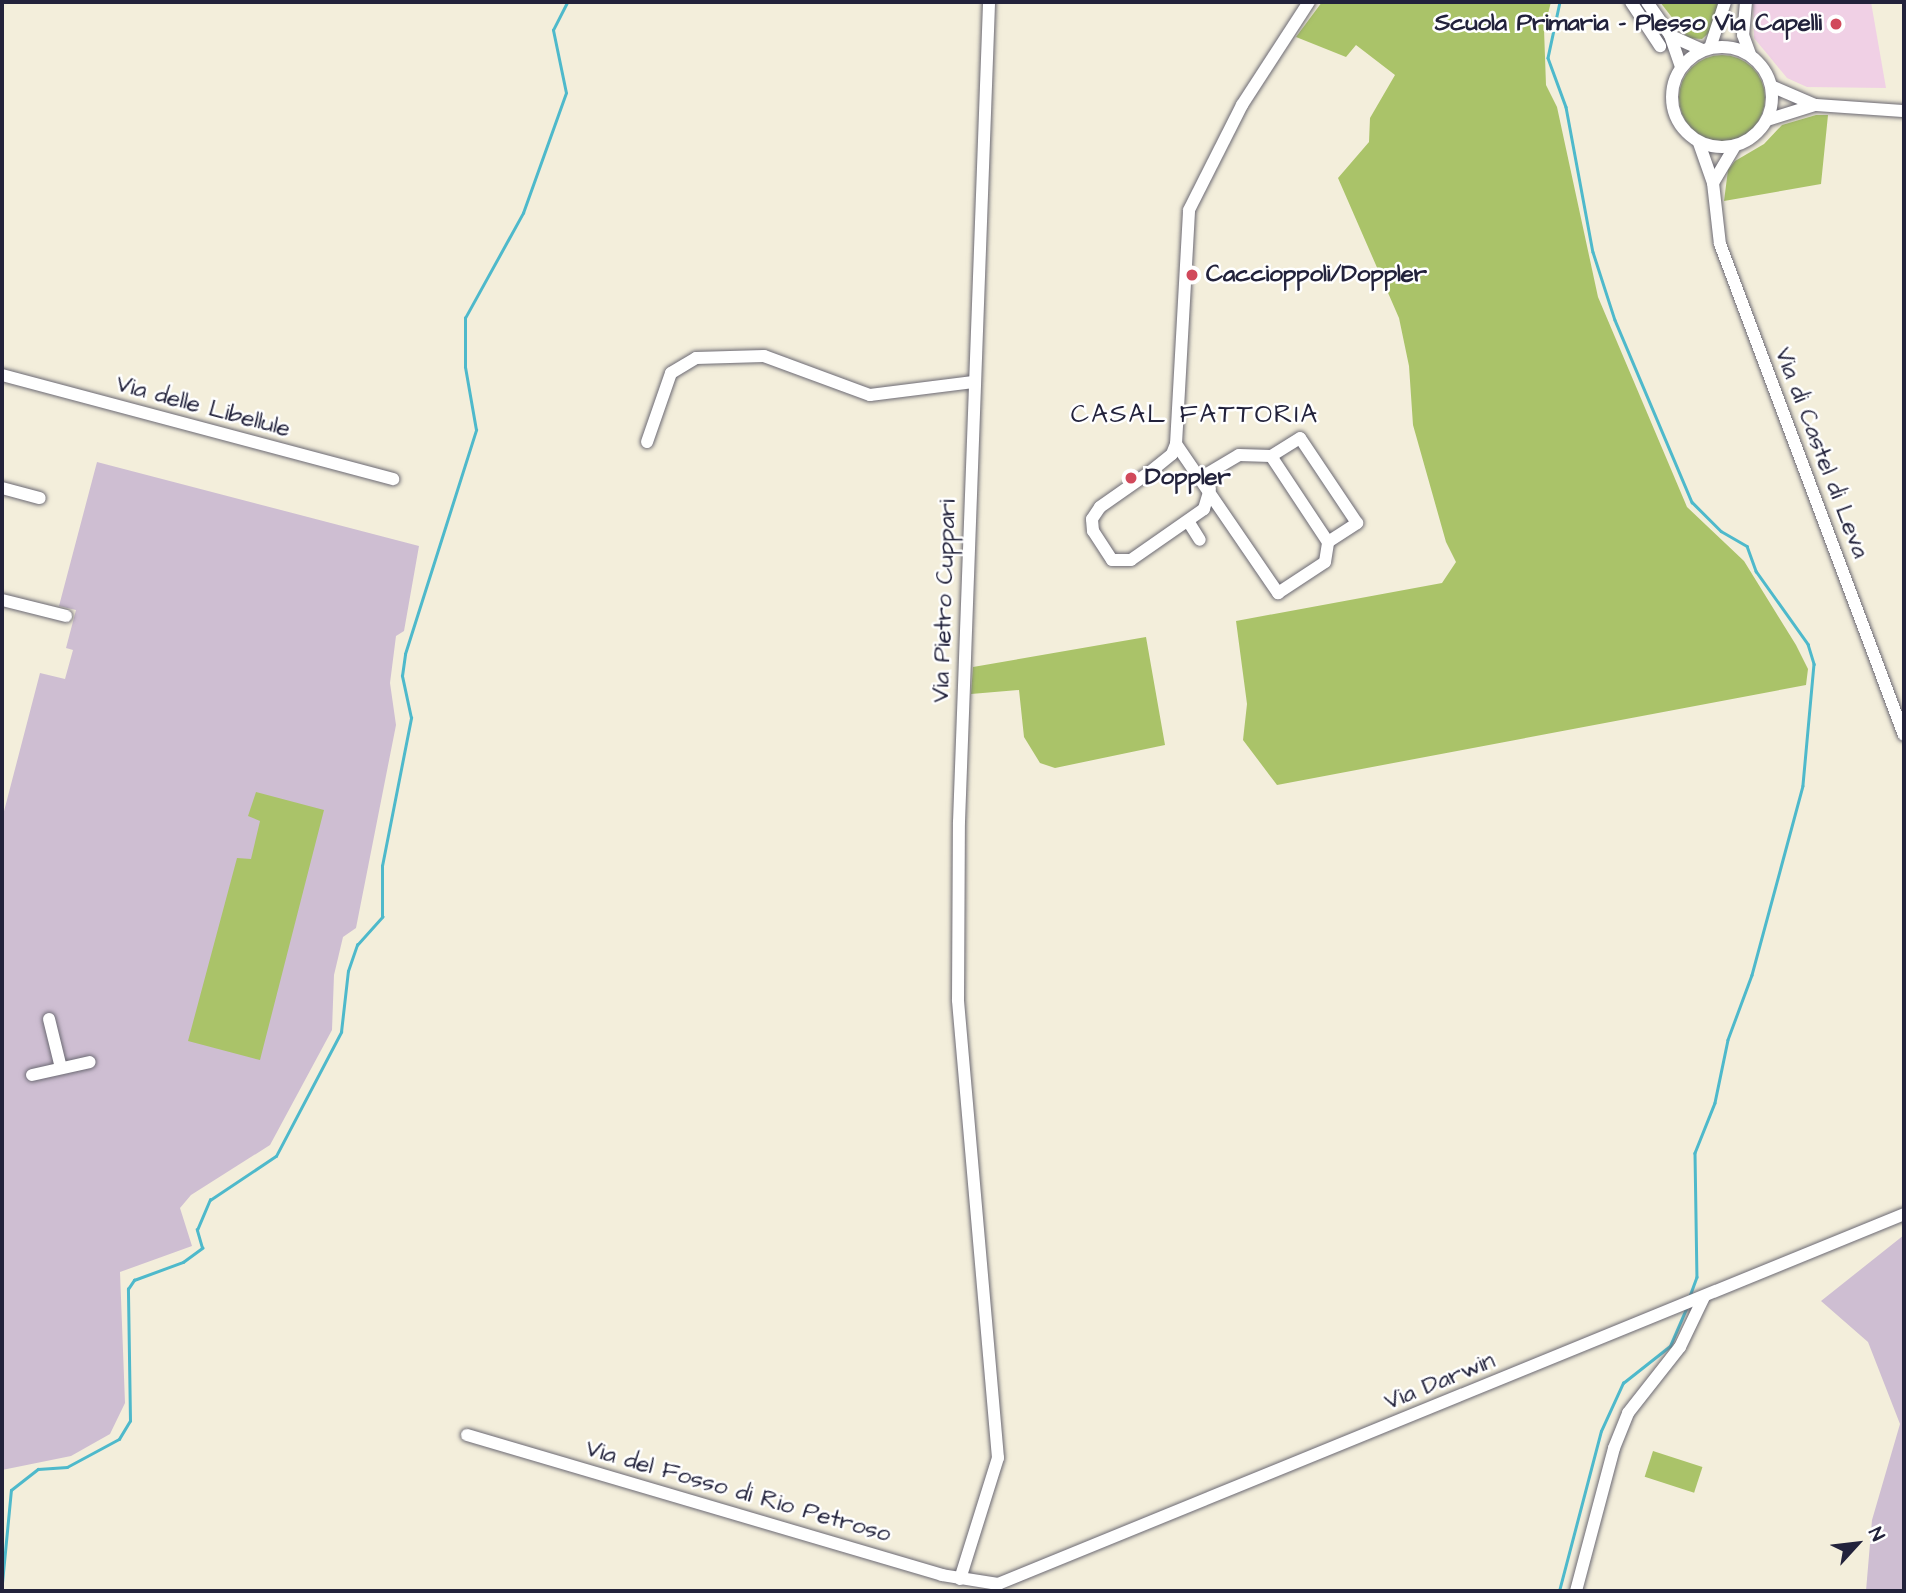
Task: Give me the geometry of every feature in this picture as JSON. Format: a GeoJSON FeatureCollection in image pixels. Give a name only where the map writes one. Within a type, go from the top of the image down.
{"type":"FeatureCollection","features":[{"type":"Feature","properties":{"kind":"street","name":"Via Pietro Cuppari"},"geometry":{"type":"LineString","coordinates":[[960,1579],[998,1458],[958,1000],[959,822],[989,2]]}},
{"type":"Feature","properties":{"kind":"street"},"geometry":{"type":"LineString","coordinates":[[1210,489],[1204,509],[1139,556],[1122,562],[1107,555],[1092,528],[1100,507],[1171,454],[1176,444],[1189,210],[1242,105],[1309,2]]}},
{"type":"Feature","properties":{"kind":"street"},"geometry":{"type":"LineString","coordinates":[[1632,2],[1660,46]]}},
{"type":"Feature","properties":{"kind":"street"},"geometry":{"type":"LineString","coordinates":[[1647,2],[1670,36],[1681,67]]}},
{"type":"Feature","properties":{"kind":"street"},"geometry":{"type":"LineString","coordinates":[[1725,2],[1706,49],[1681,67],[1672,90],[1675,115],[1699,143],[1735,146],[1754,137],[1767,120],[1771,86]]}},
{"type":"Feature","properties":{"kind":"street"},"geometry":{"type":"LineString","coordinates":[[1746,2],[1743,35],[1751,54],[1771,86],[1815,105],[1904,111]]}},
{"type":"Feature","properties":{"kind":"street"},"geometry":{"type":"LineString","coordinates":[[1670,36],[1706,49],[1730,47],[1751,54]]}},
{"type":"Feature","properties":{"kind":"street"},"geometry":{"type":"LineString","coordinates":[[1767,120],[1815,105]]}},
{"type":"Feature","properties":{"kind":"street","name":"Via di Castel di Leva"},"geometry":{"type":"LineString","coordinates":[[1699,143],[1713,183],[1720,244],[1904,735]]}},
{"type":"Feature","properties":{"kind":"street"},"geometry":{"type":"LineString","coordinates":[[1713,183],[1735,146]]}},
{"type":"Feature","properties":{"kind":"street"},"geometry":{"type":"LineString","coordinates":[[647,442],[671,373],[696,358],[764,356],[870,395],[973,382]]}},
{"type":"Feature","properties":{"kind":"street","name":"Via delle Libellule"},"geometry":{"type":"LineString","coordinates":[[2,375],[393,480]]}},
{"type":"Feature","properties":{"kind":"street"},"geometry":{"type":"LineString","coordinates":[[1202,477],[1242,454],[1271,456],[1300,438],[1357,523],[1328,542]]}},
{"type":"Feature","properties":{"kind":"street"},"geometry":{"type":"LineString","coordinates":[[1176,444],[1202,477],[1278,593],[1325,562],[1328,542],[1271,456]]}},
{"type":"Feature","properties":{"kind":"street"},"geometry":{"type":"LineString","coordinates":[[2,488],[40,498]]}},
{"type":"Feature","properties":{"kind":"street"},"geometry":{"type":"LineString","coordinates":[[1188,521],[1200,540]]}},
{"type":"Feature","properties":{"kind":"street"},"geometry":{"type":"LineString","coordinates":[[2,600],[66,616]]}},
{"type":"Feature","properties":{"kind":"street"},"geometry":{"type":"LineString","coordinates":[[49,1019],[61,1068]]}},
{"type":"Feature","properties":{"kind":"street"},"geometry":{"type":"LineString","coordinates":[[32,1075],[90,1062]]}},
{"type":"Feature","properties":{"kind":"street","name":"Via Darwin"},"geometry":{"type":"LineString","coordinates":[[996,1588],[1904,1214]]}},
{"type":"Feature","properties":{"kind":"street"},"geometry":{"type":"LineString","coordinates":[[1576,1591],[1614,1448],[1628,1413],[1679,1347],[1704,1297]]}},
{"type":"Feature","properties":{"kind":"street","name":"Via del Fosso di Rio Petroso"},"geometry":{"type":"LineString","coordinates":[[467,1435],[996,1588]]}},
{"type":"Feature","properties":{"kind":"shaded area"},"geometry":{"type":"Polygon","coordinates":[[[1753,2],[1871,2],[1886,88],[1807,87],[1787,78],[1754,38],[1753,2]]]}},
{"type":"Feature","properties":{"kind":"shaded area"},"geometry":{"type":"Polygon","coordinates":[[[97,462],[419,546],[404,631],[396,636],[390,683],[396,725],[356,928],[343,937],[334,975],[332,1030],[270,1145],[191,1195],[180,1208],[192,1246],[120,1272],[125,1403],[110,1434],[71,1456],[2,1470],[2,819],[40,673],[65,679],[73,650],[66,648],[76,610],[59,606],[97,462]]]}},
{"type":"Feature","properties":{"kind":"shaded area"},"geometry":{"type":"Polygon","coordinates":[[[1904,1235],[1904,1591],[1866,1591],[1872,1520],[1900,1424],[1868,1342],[1821,1301],[1904,1235]]]}},
{"type":"Feature","properties":{"kind":"green space"},"geometry":{"type":"Polygon","coordinates":[[[1322,2],[1551,2],[1544,29],[1546,85],[1557,107],[1598,297],[1687,507],[1744,561],[1808,669],[1806,685],[1277,785],[1243,740],[1247,704],[1236,621],[1442,583],[1456,562],[1446,542],[1413,425],[1409,366],[1399,318],[1338,178],[1369,142],[1370,118],[1395,75],[1356,45],[1346,57],[1296,37],[1322,2]]]}},
{"type":"Feature","properties":{"kind":"green space"},"geometry":{"type":"Polygon","coordinates":[[[1660,2],[1718,2],[1713,29],[1702,39],[1688,38],[1660,2]]]}},
{"type":"Feature","properties":{"kind":"green space"},"geometry":{"type":"Polygon","coordinates":[[[1722,55],[1746,62],[1758,74],[1765,98],[1758,122],[1746,134],[1722,141],[1698,134],[1686,122],[1679,98],[1686,74],[1698,62],[1722,55]]]}},
{"type":"Feature","properties":{"kind":"green space"},"geometry":{"type":"Polygon","coordinates":[[[1816,115],[1828,115],[1821,184],[1724,201],[1728,170],[1735,161],[1764,144],[1782,125],[1816,115]]]}},
{"type":"Feature","properties":{"kind":"green space"},"geometry":{"type":"Polygon","coordinates":[[[1146,637],[1165,745],[1055,768],[1040,763],[1024,737],[1019,690],[971,694],[973,667],[1146,637]]]}},
{"type":"Feature","properties":{"kind":"green space"},"geometry":{"type":"Polygon","coordinates":[[[256,792],[324,810],[260,1060],[188,1041],[237,858],[251,859],[260,821],[248,816],[256,792]]]}},
{"type":"Feature","properties":{"kind":"green space"},"geometry":{"type":"Polygon","coordinates":[[[1653,1451],[1702,1467],[1694,1493],[1645,1477],[1653,1451]]]}},
{"type":"Feature","properties":{"kind":"waterway"},"geometry":{"type":"LineString","coordinates":[[2,1583],[11,1490],[38,1469],[67,1467],[119,1439],[130,1421],[128,1289],[134,1280],[183,1262],[202,1248],[197,1230],[210,1200],[276,1156],[341,1032],[348,971],[357,945],[382,917],[382,866],[411,718],[402,676],[405,654],[476,430],[465,367],[465,318],[523,213],[566,93],[553,30],[567,2]]}},
{"type":"Feature","properties":{"kind":"waterway"},"geometry":{"type":"LineString","coordinates":[[1560,2],[1548,58],[1566,107],[1593,252],[1615,320],[1692,502],[1721,531],[1747,546],[1756,571],[1808,644],[1814,664],[1803,786],[1752,975],[1728,1040],[1715,1103],[1695,1153],[1697,1277],[1690,1296]]}},
{"type":"Feature","properties":{"kind":"waterway"},"geometry":{"type":"LineString","coordinates":[[1559,1591],[1601,1431],[1623,1383],[1670,1346],[1686,1309]]}},
{"type":"Feature","properties":{"kind":"place","name":"Scuola Primaria - Plesso Via Capelli"},"geometry":{"type":"Point","coordinates":[1836,24]}},
{"type":"Feature","properties":{"kind":"place","name":"Caccioppoli/Doppler"},"geometry":{"type":"Point","coordinates":[1192,275]}},
{"type":"Feature","properties":{"kind":"place","name":"Doppler"},"geometry":{"type":"Point","coordinates":[1131,478]}},
{"type":"Feature","properties":{"kind":"district","name":"CASAL FATTORIA"},"geometry":{"type":"Point","coordinates":[1195,415]}}]}
